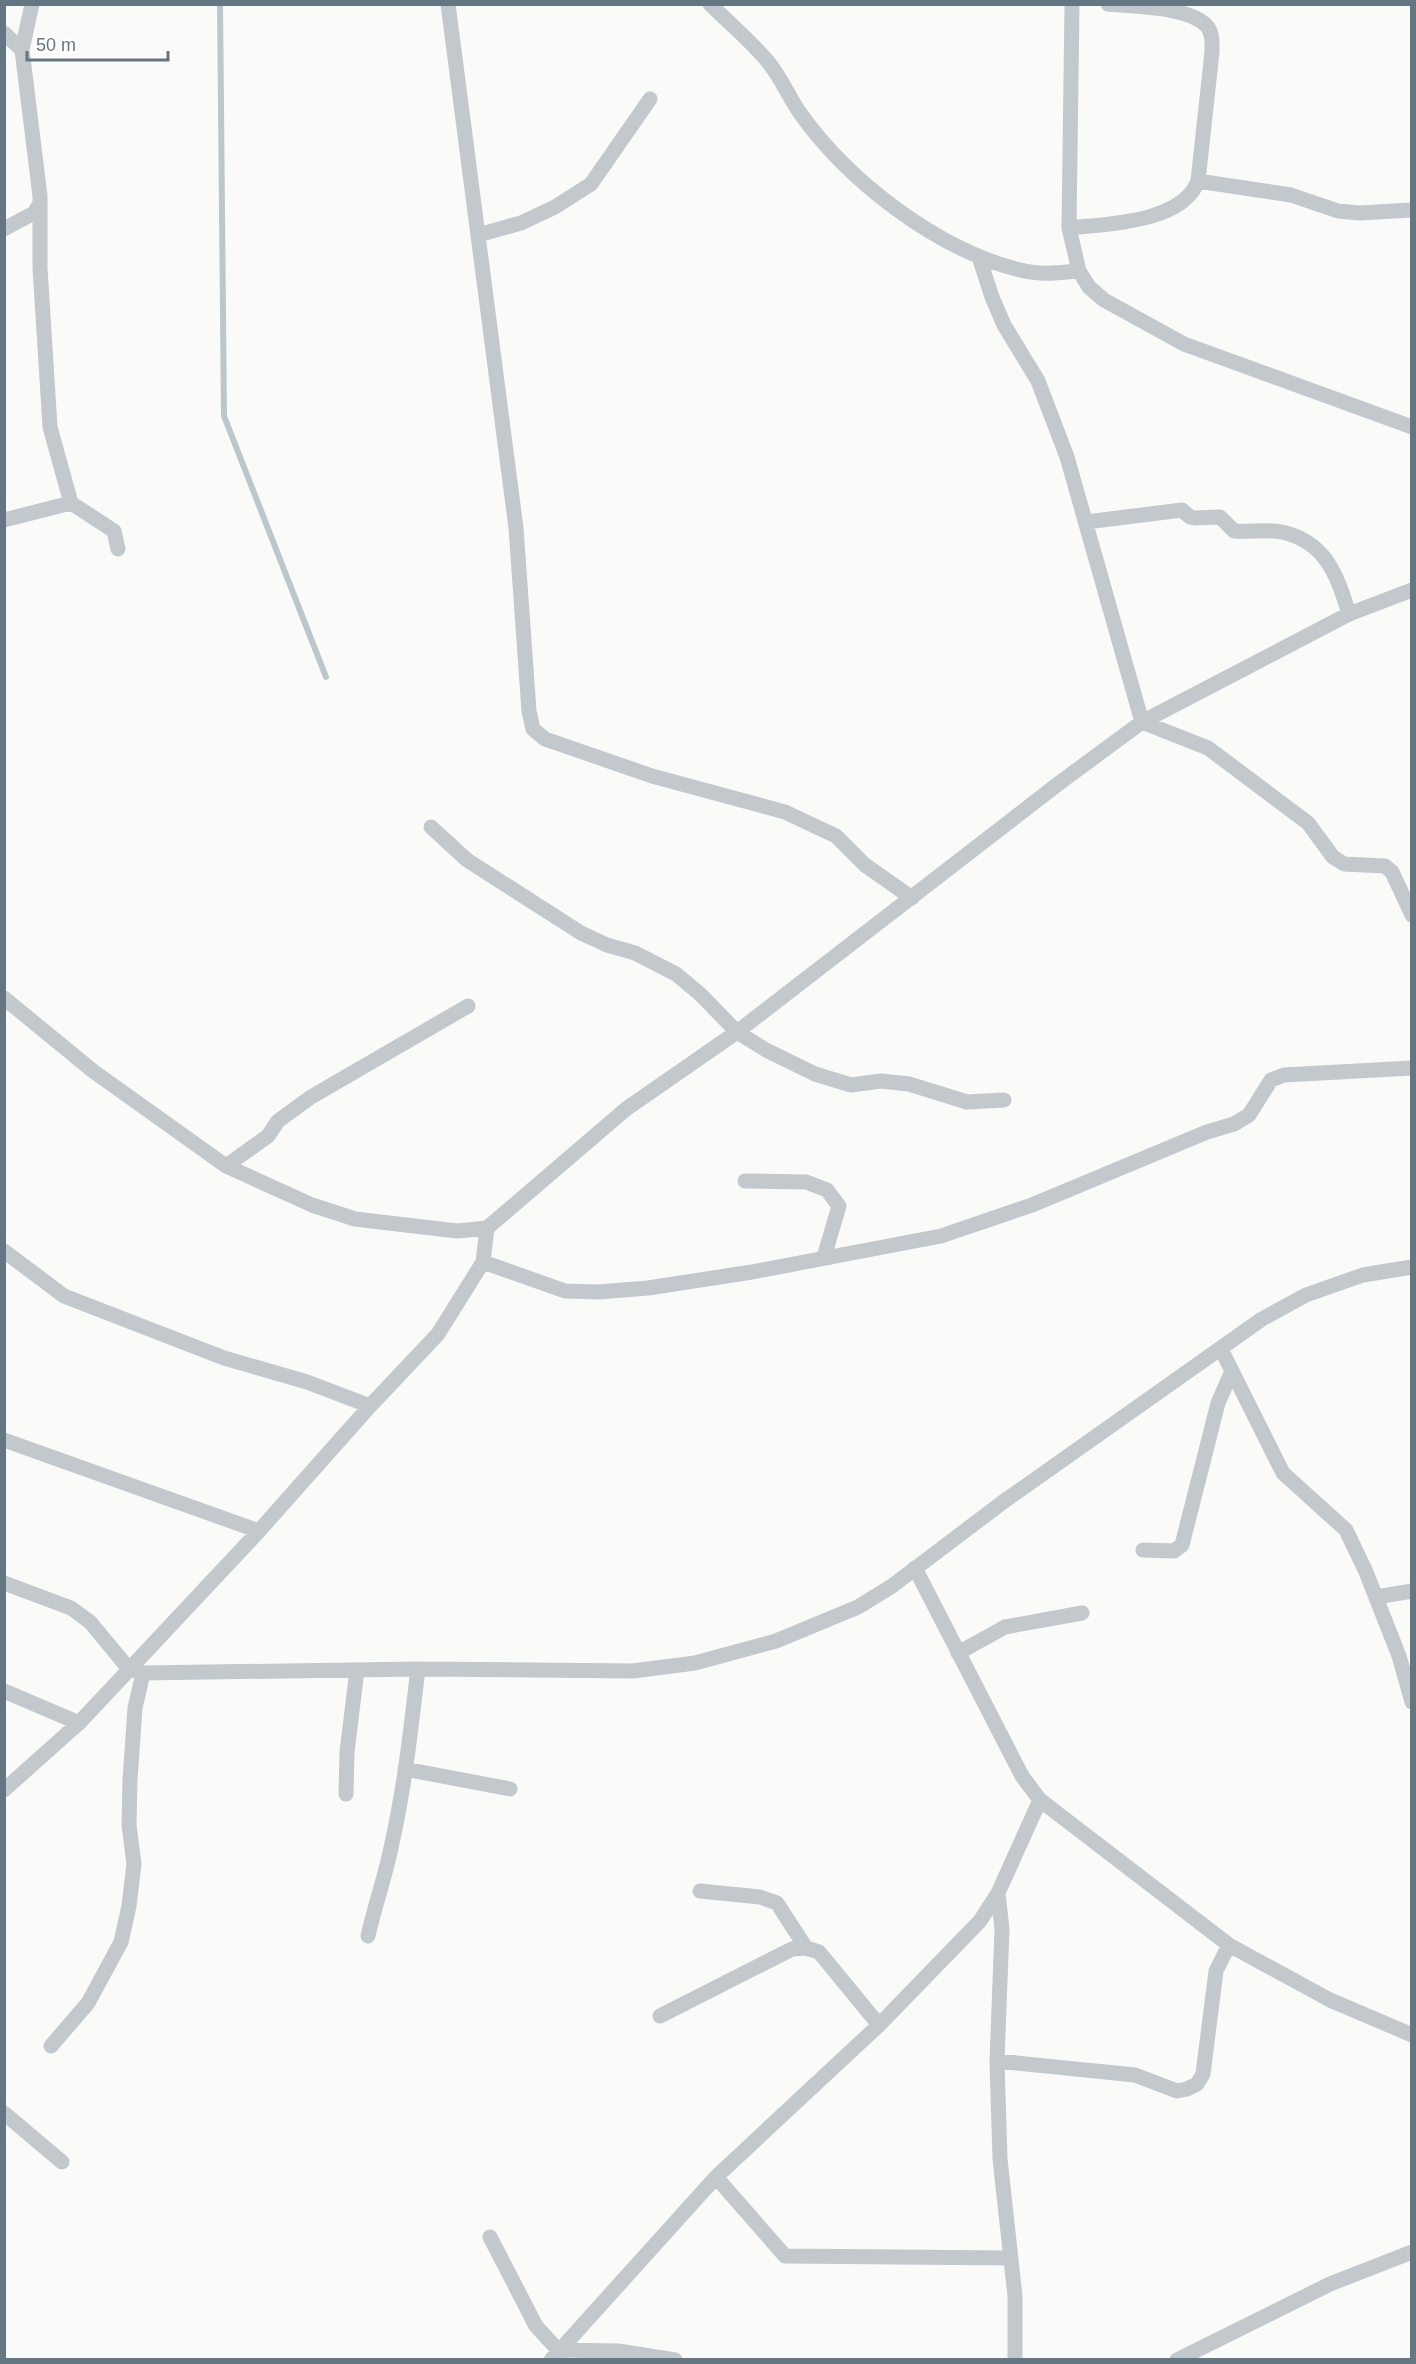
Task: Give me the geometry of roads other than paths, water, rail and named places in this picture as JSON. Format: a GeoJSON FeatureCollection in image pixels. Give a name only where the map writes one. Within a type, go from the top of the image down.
{"type":"FeatureCollection","features":[{"type":"Feature","properties":{"kind":"street"},"geometry":{"type":"LineString","coordinates":[[33,4],[22,50],[40,196],[40,268],[50,427],[71,503],[114,531],[118,549]]}},
{"type":"Feature","properties":{"kind":"street"},"geometry":{"type":"LineString","coordinates":[[448,4],[516,528],[529,711],[533,729],[545,739],[652,776],[785,812],[836,836],[865,865],[912,898]]}},
{"type":"Feature","properties":{"kind":"street"},"geometry":{"type":"LineString","coordinates":[[710,4],[768,61],[801,114],[856,178],[908,218],[980,257],[1021,270],[1046,274],[1079,271]]}},
{"type":"Feature","properties":{"kind":"street"},"geometry":{"type":"LineString","coordinates":[[1072,4],[1069,228],[1079,271],[1089,287],[1104,300],[1184,344],[1412,427]]}},
{"type":"Feature","properties":{"kind":"street"},"geometry":{"type":"LineString","coordinates":[[1069,228],[1138,222],[1187,199],[1194,191],[1198,181],[1212,35],[1207,26],[1179,12],[1108,4]]}},
{"type":"Feature","properties":{"kind":"street"},"geometry":{"type":"LineString","coordinates":[[4,33],[22,50]]}},
{"type":"Feature","properties":{"kind":"street"},"geometry":{"type":"LineString","coordinates":[[478,235],[521,223],[555,207],[591,184],[650,99]]}},
{"type":"Feature","properties":{"kind":"street"},"geometry":{"type":"LineString","coordinates":[[1198,181],[1291,195],[1338,210],[1360,213],[1412,210]]}},
{"type":"Feature","properties":{"kind":"street"},"geometry":{"type":"LineString","coordinates":[[4,229],[34,213],[39,205]]}},
{"type":"Feature","properties":{"kind":"street"},"geometry":{"type":"LineString","coordinates":[[980,257],[992,297],[1004,325],[1038,381],[1049,404],[1067,457],[1142,722]]}},
{"type":"Feature","properties":{"kind":"street"},"geometry":{"type":"LineString","coordinates":[[4,520],[71,503]]}},
{"type":"Feature","properties":{"kind":"street"},"geometry":{"type":"LineString","coordinates":[[1086,522],[1182,510],[1190,517],[1220,517],[1234,531],[1280,532],[1300,538],[1317,548],[1329,563],[1340,583],[1349,614]]}},
{"type":"Feature","properties":{"kind":"street"},"geometry":{"type":"LineString","coordinates":[[4,998],[93,1071],[226,1166],[312,1205],[355,1219],[457,1231],[488,1228],[626,1109],[737,1032],[1058,783],[1142,722],[1349,614],[1412,590]]}},
{"type":"Feature","properties":{"kind":"street"},"geometry":{"type":"LineString","coordinates":[[1142,722],[1208,748],[1308,823],[1333,857],[1344,864],[1385,866],[1392,872],[1412,915]]}},
{"type":"Feature","properties":{"kind":"street"},"geometry":{"type":"LineString","coordinates":[[430,826],[467,860],[580,933],[607,945],[635,953],[676,974],[700,994],[737,1032],[766,1050],[814,1074],[851,1085],[890,1082],[909,1084],[967,1102],[1004,1100]]}},
{"type":"Feature","properties":{"kind":"street"},"geometry":{"type":"LineString","coordinates":[[226,1166],[268,1136],[278,1120],[311,1097],[468,1006]]}},
{"type":"Feature","properties":{"kind":"street"},"geometry":{"type":"LineString","coordinates":[[483,1262],[565,1291],[598,1292],[648,1288],[717,1277],[941,1236],[1032,1205],[1207,1132],[1234,1124],[1249,1116],[1271,1080],[1284,1075],[1412,1068]]}},
{"type":"Feature","properties":{"kind":"street"},"geometry":{"type":"LineString","coordinates":[[745,1181],[806,1182],[827,1190],[839,1206],[824,1257]]}},
{"type":"Feature","properties":{"kind":"street"},"geometry":{"type":"LineString","coordinates":[[4,1791],[12,1776],[79,1723],[136,1671],[370,1406],[438,1334],[483,1262],[488,1228]]}},
{"type":"Feature","properties":{"kind":"street"},"geometry":{"type":"LineString","coordinates":[[4,1251],[64,1296],[224,1358],[307,1382],[370,1406]]}},
{"type":"Feature","properties":{"kind":"street"},"geometry":{"type":"LineString","coordinates":[[136,1671],[418,1669],[633,1671],[695,1663],[776,1641],[858,1607],[892,1586],[1013,1495],[1262,1319],[1306,1295],[1363,1275],[1412,1267]]}},
{"type":"Feature","properties":{"kind":"street"},"geometry":{"type":"LineString","coordinates":[[1221,1349],[1283,1473],[1346,1530],[1399,1656],[1412,1702]]}},
{"type":"Feature","properties":{"kind":"street"},"geometry":{"type":"LineString","coordinates":[[1143,1550],[1174,1551],[1182,1545],[1218,1403],[1232,1371]]}},
{"type":"Feature","properties":{"kind":"street"},"geometry":{"type":"LineString","coordinates":[[4,1440],[259,1531]]}},
{"type":"Feature","properties":{"kind":"street"},"geometry":{"type":"LineString","coordinates":[[915,1568],[1022,1776],[1041,1800],[1229,1945],[1330,2000],[1412,2035]]}},
{"type":"Feature","properties":{"kind":"street"},"geometry":{"type":"LineString","coordinates":[[4,1583],[71,1608],[90,1622],[136,1671],[129,1825],[134,1864],[129,1906],[121,1942],[88,2003],[51,2046]]}},
{"type":"Feature","properties":{"kind":"street"},"geometry":{"type":"LineString","coordinates":[[1376,1597],[1412,1591]]}},
{"type":"Feature","properties":{"kind":"street"},"geometry":{"type":"LineString","coordinates":[[958,1653],[1005,1628],[1082,1613]]}},
{"type":"Feature","properties":{"kind":"street"},"geometry":{"type":"LineString","coordinates":[[368,1936],[375,1901],[392,1844],[405,1769],[418,1669]]}},
{"type":"Feature","properties":{"kind":"street"},"geometry":{"type":"LineString","coordinates":[[346,1794],[347,1752],[357,1670]]}},
{"type":"Feature","properties":{"kind":"street"},"geometry":{"type":"LineString","coordinates":[[4,1691],[79,1723]]}},
{"type":"Feature","properties":{"kind":"street"},"geometry":{"type":"LineString","coordinates":[[405,1769],[510,1789]]}},
{"type":"Feature","properties":{"kind":"street"},"geometry":{"type":"LineString","coordinates":[[555,2355],[716,2177],[879,2025],[980,1921],[998,1893],[1041,1800]]}},
{"type":"Feature","properties":{"kind":"street"},"geometry":{"type":"LineString","coordinates":[[700,1891],[760,1897],[777,1903],[806,1948]]}},
{"type":"Feature","properties":{"kind":"street"},"geometry":{"type":"LineString","coordinates":[[998,1893],[1002,1929],[997,2061],[1000,2159],[1015,2296],[1015,2360]]}},
{"type":"Feature","properties":{"kind":"street"},"geometry":{"type":"LineString","coordinates":[[997,2061],[1135,2075],[1177,2091],[1197,2084],[1203,2074],[1216,1971],[1229,1945]]}},
{"type":"Feature","properties":{"kind":"street"},"geometry":{"type":"LineString","coordinates":[[660,2016],[792,1949],[806,1948],[819,1952],[879,2025]]}},
{"type":"Feature","properties":{"kind":"street"},"geometry":{"type":"LineString","coordinates":[[4,2113],[62,2162]]}},
{"type":"Feature","properties":{"kind":"street"},"geometry":{"type":"LineString","coordinates":[[716,2177],[785,2256],[1010,2258]]}},
{"type":"Feature","properties":{"kind":"street"},"geometry":{"type":"LineString","coordinates":[[490,2237],[536,2326],[555,2355]]}},
{"type":"Feature","properties":{"kind":"street"},"geometry":{"type":"LineString","coordinates":[[1177,2360],[1330,2284],[1412,2252]]}},
{"type":"Feature","properties":{"kind":"street"},"geometry":{"type":"LineString","coordinates":[[555,2355],[618,2351],[675,2360]]}},
{"type":"Feature","properties":{"kind":"waterway"},"geometry":{"type":"LineString","coordinates":[[220,4],[224,416],[326,677]]}}]}
